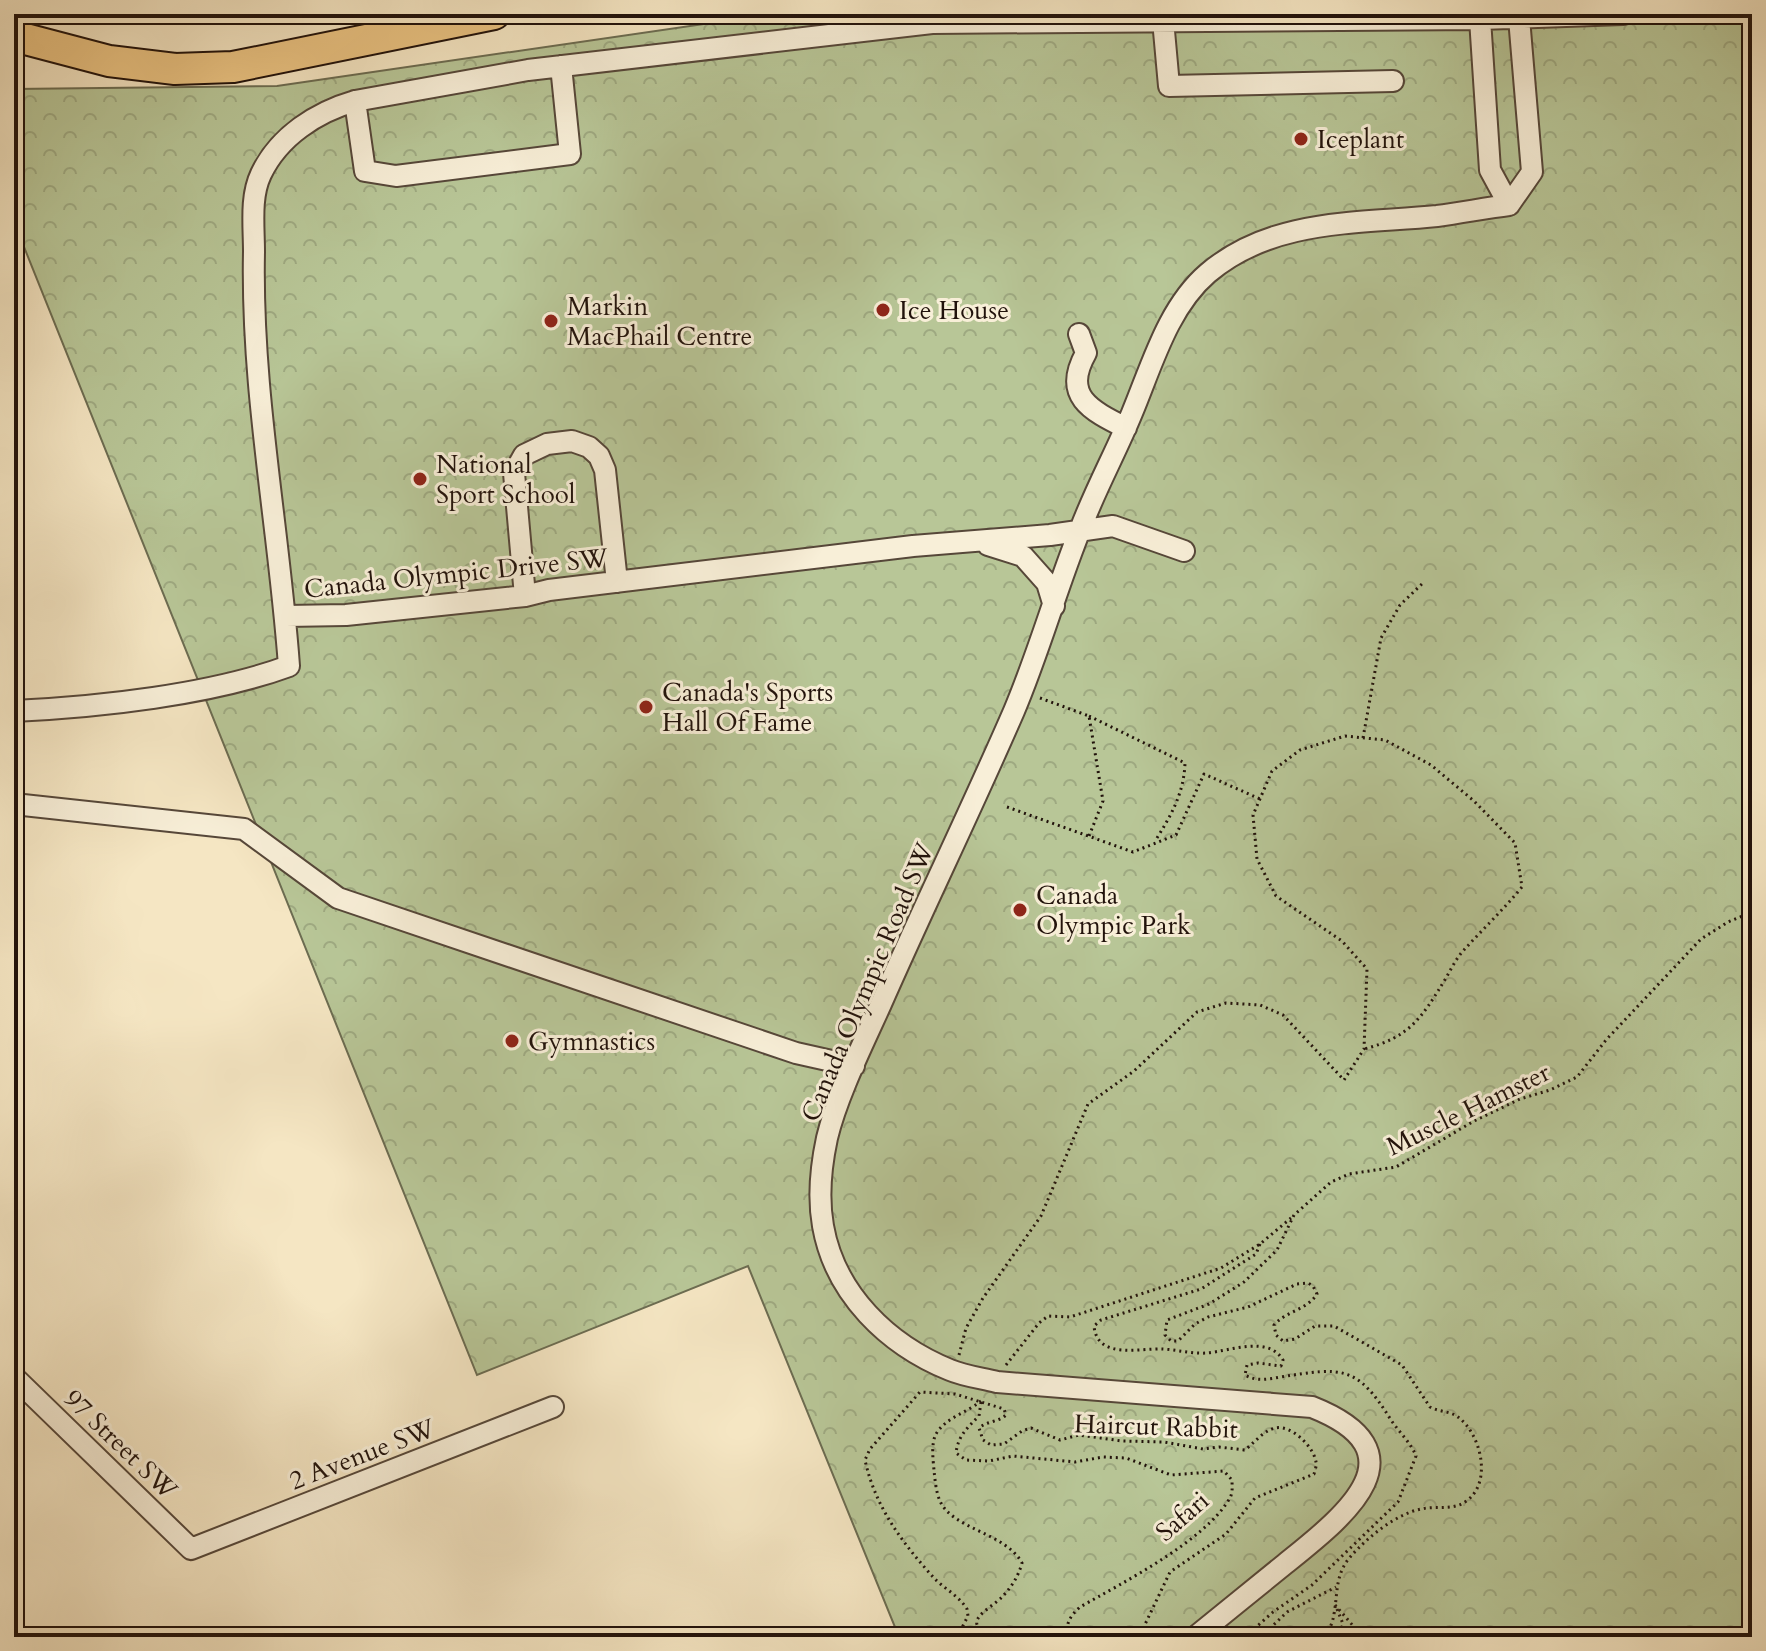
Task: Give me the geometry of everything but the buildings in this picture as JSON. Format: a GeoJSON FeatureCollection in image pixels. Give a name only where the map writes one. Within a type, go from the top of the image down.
{"type":"FeatureCollection","features":[{"type":"Feature","properties":{"kind":"highway"},"geometry":{"type":"LineString","coordinates":[[14,36],[109,61],[175,69],[233,67],[494,14]]}},
{"type":"Feature","properties":{"kind":"street","name":"Canada Olympic Drive SW"},"geometry":{"type":"LineString","coordinates":[[1184,551],[1113,526],[978,542],[913,546],[549,590],[525,596],[346,615],[286,616],[258,396],[253,283],[255,190],[269,162],[307,120],[333,107],[561,66],[932,23],[1480,19],[1623,14]]}},
{"type":"Feature","properties":{"kind":"street"},"geometry":{"type":"LineString","coordinates":[[1480,19],[1490,170],[1509,205],[1532,172],[1519,18]]}},
{"type":"Feature","properties":{"kind":"street"},"geometry":{"type":"LineString","coordinates":[[1163,20],[1169,86],[1393,81]]}},
{"type":"Feature","properties":{"kind":"street"},"geometry":{"type":"LineString","coordinates":[[355,101],[365,171],[396,176],[570,154],[561,66]]}},
{"type":"Feature","properties":{"kind":"street","name":"Canada Olympic Road SW"},"geometry":{"type":"LineString","coordinates":[[1195,1637],[1340,1520],[1363,1487],[1369,1468],[1363,1443],[1357,1434],[1344,1421],[1312,1407],[997,1382],[954,1372],[917,1354],[885,1332],[864,1312],[834,1264],[823,1228],[821,1183],[827,1136],[854,1066],[1022,691],[1080,530],[1165,334],[1186,294],[1238,251],[1285,231],[1509,205]]}},
{"type":"Feature","properties":{"kind":"street"},"geometry":{"type":"LineString","coordinates":[[1079,334],[1086,353],[1077,369],[1075,387],[1088,408],[1126,428]]}},
{"type":"Feature","properties":{"kind":"street"},"geometry":{"type":"LineString","coordinates":[[525,596],[514,473],[524,455],[547,444],[572,441],[589,447],[599,456],[605,470],[617,582]]}},
{"type":"Feature","properties":{"kind":"street"},"geometry":{"type":"LineString","coordinates":[[978,542],[1023,556],[1047,583],[1054,606]]}},
{"type":"Feature","properties":{"kind":"street"},"geometry":{"type":"LineString","coordinates":[[14,711],[128,700],[252,679],[289,666],[286,616]]}},
{"type":"Feature","properties":{"kind":"street"},"geometry":{"type":"LineString","coordinates":[[14,804],[244,829],[338,898],[796,1053],[854,1066]]}},
{"type":"Feature","properties":{"kind":"street","name":"97 Street SW"},"geometry":{"type":"LineString","coordinates":[[14,1377],[191,1549]]}},
{"type":"Feature","properties":{"kind":"street","name":"2 Avenue SW"},"geometry":{"type":"LineString","coordinates":[[191,1549],[553,1407]]}},
{"type":"Feature","properties":{"kind":"path"},"geometry":{"type":"LineString","coordinates":[[1743,539],[1752,564]]}},
{"type":"Feature","properties":{"kind":"path"},"geometry":{"type":"LineString","coordinates":[[1363,738],[1381,638],[1400,605],[1424,582]]}},
{"type":"Feature","properties":{"kind":"path"},"geometry":{"type":"LineString","coordinates":[[1022,691],[1089,716],[1185,763],[1185,784],[1171,817],[1154,844]]}},
{"type":"Feature","properties":{"kind":"path"},"geometry":{"type":"LineString","coordinates":[[1089,716],[1103,801],[1089,836]]}},
{"type":"Feature","properties":{"kind":"path"},"geometry":{"type":"LineString","coordinates":[[954,1372],[966,1328],[983,1298],[1041,1216],[1088,1104],[1134,1071],[1197,1012],[1226,1003],[1260,1005],[1283,1015],[1344,1080],[1364,1049],[1367,969],[1342,941],[1276,896],[1257,859],[1253,815],[1272,771],[1300,750],[1345,736],[1385,740],[1431,765],[1474,801],[1515,843],[1522,887],[1492,923],[1460,954],[1435,997],[1413,1025],[1390,1042],[1364,1049]]}},
{"type":"Feature","properties":{"kind":"path"},"geometry":{"type":"LineString","coordinates":[[1007,807],[1133,852],[1176,835],[1204,774],[1260,799]]}},
{"type":"Feature","properties":{"kind":"path","name":"Muscle Hamster"},"geometry":{"type":"LineString","coordinates":[[1327,1637],[1340,1570],[1351,1555],[1402,1516],[1423,1508],[1454,1507],[1469,1499],[1477,1488],[1481,1474],[1480,1454],[1465,1423],[1455,1415],[1430,1407],[1413,1378],[1397,1362],[1334,1326],[1315,1326],[1295,1339],[1283,1341],[1276,1335],[1274,1325],[1280,1318],[1311,1303],[1317,1294],[1308,1283],[1297,1284],[1248,1307],[1208,1317],[1195,1324],[1178,1341],[1171,1341],[1165,1335],[1167,1320],[1209,1304],[1244,1282],[1277,1250],[1294,1215],[1331,1182],[1349,1174],[1396,1167],[1474,1121],[1577,1077],[1614,1032],[1701,939],[1752,912]]}},
{"type":"Feature","properties":{"kind":"path"},"geometry":{"type":"LineString","coordinates":[[981,1402],[981,1396],[991,1396],[1018,1349],[1048,1316],[1070,1317],[1221,1268],[1260,1244],[1294,1215]]}},
{"type":"Feature","properties":{"kind":"path"},"geometry":{"type":"LineString","coordinates":[[957,1637],[965,1624],[967,1609],[936,1580],[892,1527],[877,1499],[865,1460],[870,1449],[920,1392],[955,1394],[981,1402]]}},
{"type":"Feature","properties":{"kind":"path"},"geometry":{"type":"LineString","coordinates":[[981,1402],[949,1420],[935,1435],[933,1458],[940,1503],[955,1516],[1016,1552],[1022,1563],[1016,1580],[1000,1599],[980,1612],[979,1627],[996,1637]]}},
{"type":"Feature","properties":{"kind":"path","name":"Safari"},"geometry":{"type":"LineString","coordinates":[[981,1402],[979,1416],[958,1441],[956,1453],[966,1460],[989,1461],[1013,1456],[1075,1462],[1103,1457],[1126,1458],[1171,1475],[1224,1471],[1232,1480],[1232,1495],[1207,1525],[1160,1560],[1080,1607],[1066,1627],[1068,1637]]}},
{"type":"Feature","properties":{"kind":"path","name":"Haircut Rabbit"},"geometry":{"type":"LineString","coordinates":[[981,1402],[998,1405],[1006,1415],[979,1428],[983,1440],[991,1445],[1004,1444],[1031,1428],[1060,1440],[1079,1435],[1122,1441],[1164,1442],[1203,1449],[1245,1450],[1263,1434],[1281,1427],[1292,1431],[1312,1452],[1317,1463],[1314,1474],[1255,1498],[1226,1534],[1170,1572],[1139,1637]]}},
{"type":"Feature","properties":{"kind":"path"},"geometry":{"type":"LineString","coordinates":[[1261,1637],[1287,1612],[1336,1587]]}},
{"type":"Feature","properties":{"kind":"path"},"geometry":{"type":"LineString","coordinates":[[1335,1605],[1343,1624],[1338,1637]]}},
{"type":"Feature","properties":{"kind":"path"},"geometry":{"type":"LineString","coordinates":[[1335,1605],[1355,1628],[1351,1637]]}},
{"type":"Feature","properties":{"kind":"green space","name":"Canada Olympic Park"},"geometry":{"type":"Polygon","coordinates":[[[772,14],[1752,14],[1752,1637],[899,1637],[748,1266],[477,1375],[14,222],[14,89],[277,86],[772,14]]]}},
{"type":"Feature","properties":{"kind":"place","name":"Iceplant"},"geometry":{"type":"Point","coordinates":[1301,139]}},
{"type":"Feature","properties":{"kind":"place","name":"Ice House"},"geometry":{"type":"Point","coordinates":[883,310]}},
{"type":"Feature","properties":{"kind":"place","name":"Markin MacPhail Centre"},"geometry":{"type":"Point","coordinates":[551,321]}},
{"type":"Feature","properties":{"kind":"place","name":"National Sport School"},"geometry":{"type":"Point","coordinates":[420,479]}},
{"type":"Feature","properties":{"kind":"place","name":"Canada's Sports Hall Of Fame"},"geometry":{"type":"Point","coordinates":[646,707]}},
{"type":"Feature","properties":{"kind":"place","name":"Canada Olympic Park"},"geometry":{"type":"Point","coordinates":[1020,910]}},
{"type":"Feature","properties":{"kind":"place","name":"Gymnastics"},"geometry":{"type":"Point","coordinates":[512,1041]}}]}
